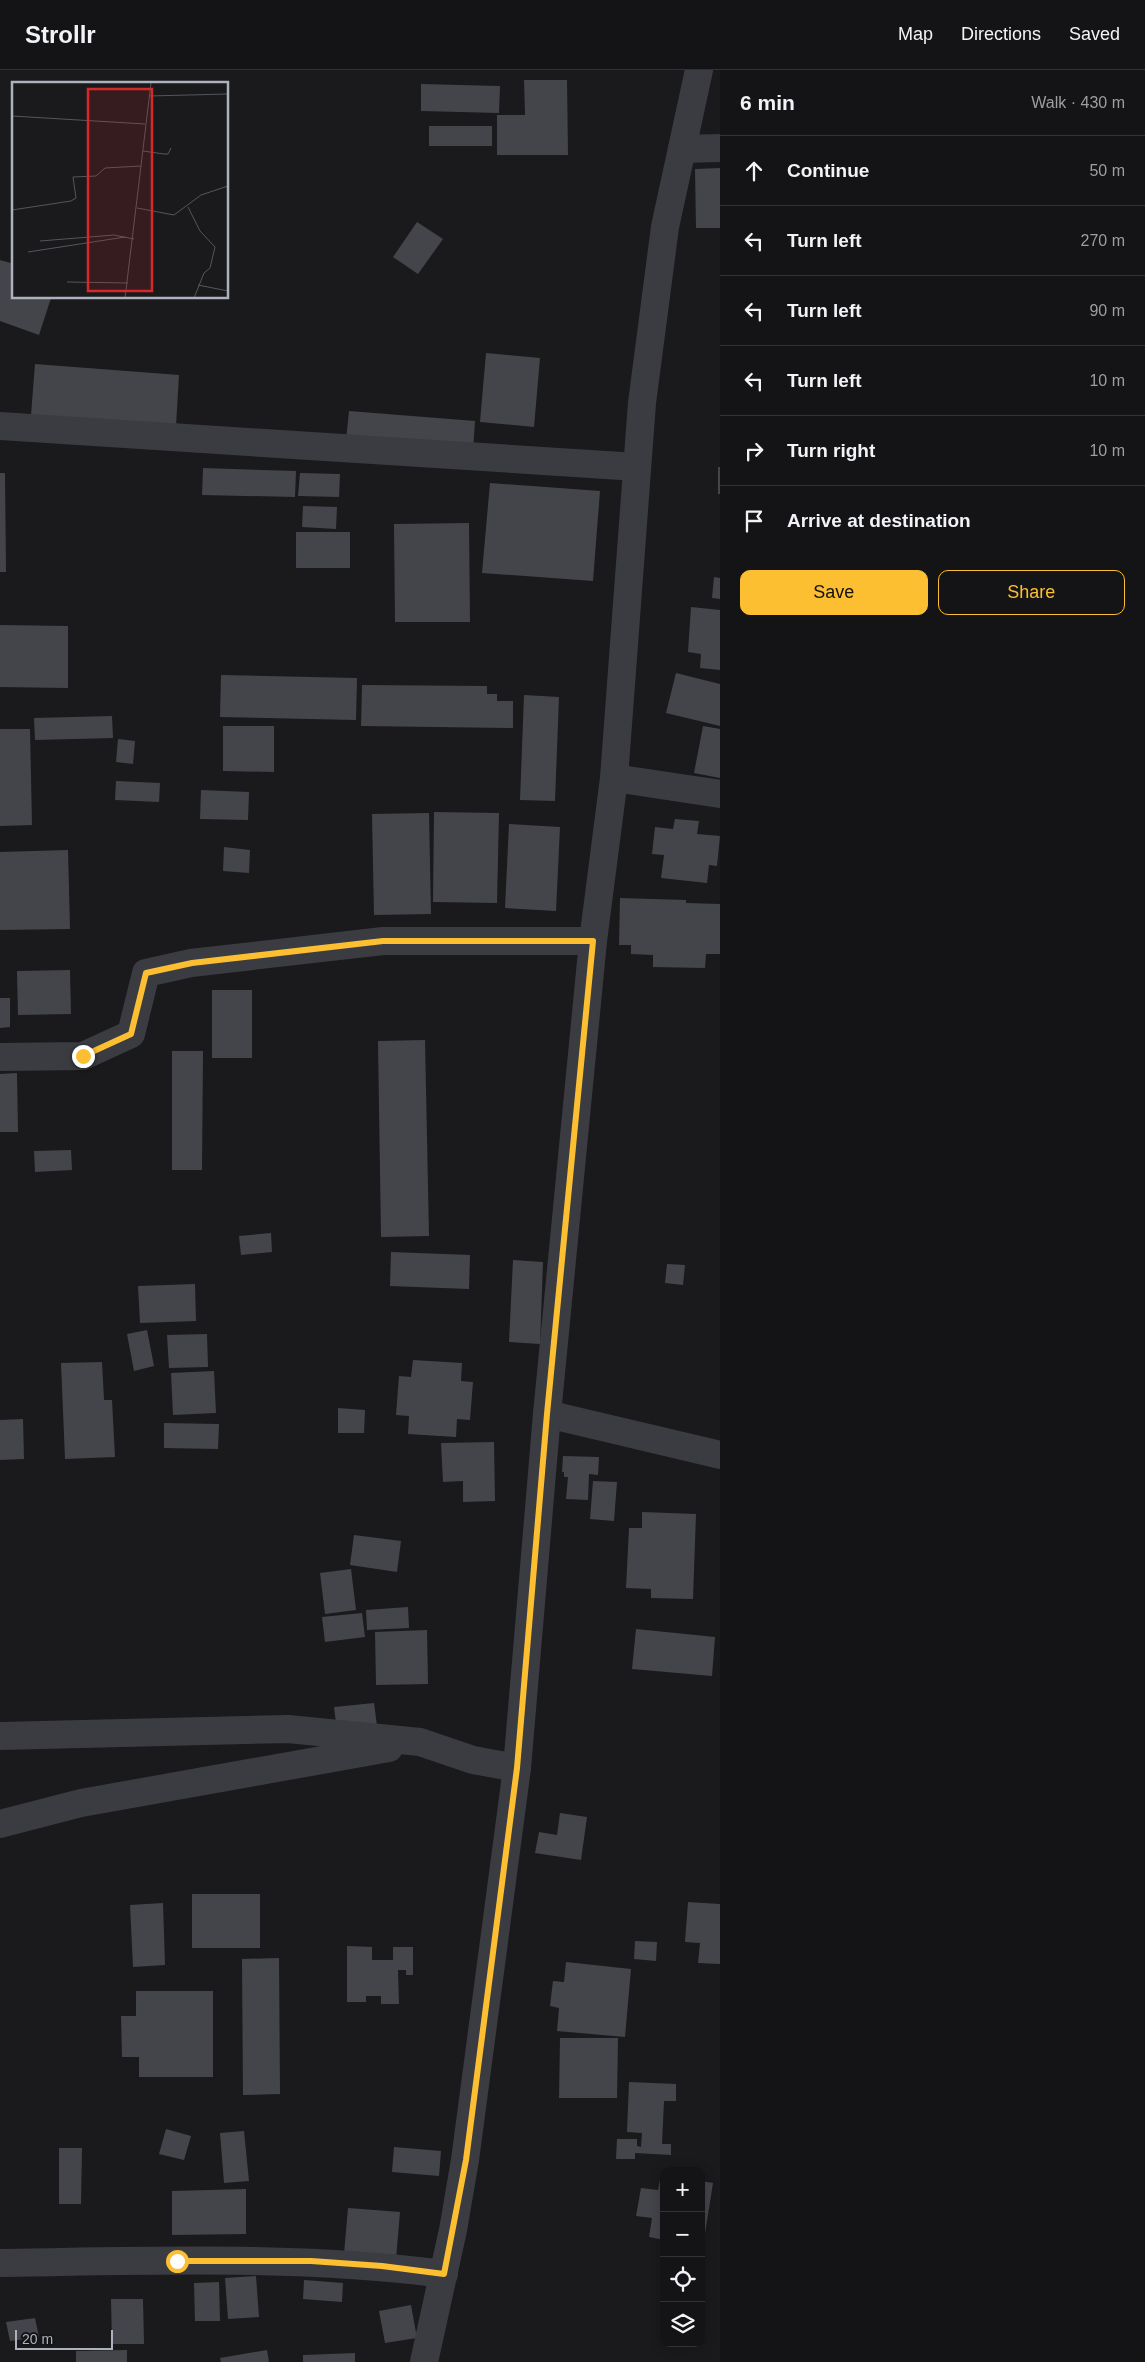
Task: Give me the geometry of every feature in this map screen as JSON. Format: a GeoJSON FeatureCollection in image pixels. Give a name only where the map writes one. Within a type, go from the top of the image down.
{"type":"FeatureCollection","features":[{"type":"Feature","properties":{"kind":"street"},"geometry":{"type":"LineString","coordinates":[[424,2362],[444,2274],[466,2160],[517,1768],[547,1414],[593,941],[614,778],[642,403],[665,227],[699,70]]}},
{"type":"Feature","properties":{"kind":"street"},"geometry":{"type":"LineString","coordinates":[[682,149],[720,148]]}},
{"type":"Feature","properties":{"kind":"street"},"geometry":{"type":"LineString","coordinates":[[0,426],[637,467]]}},
{"type":"Feature","properties":{"kind":"street"},"geometry":{"type":"LineString","coordinates":[[614,778],[720,794]]}},
{"type":"Feature","properties":{"kind":"street"},"geometry":{"type":"LineString","coordinates":[[0,1057],[83,1056],[131,1034],[146,973],[192,963],[383,941],[593,941]]}},
{"type":"Feature","properties":{"kind":"street"},"geometry":{"type":"LineString","coordinates":[[547,1414],[720,1455]]}},
{"type":"Feature","properties":{"kind":"street"},"geometry":{"type":"LineString","coordinates":[[0,1736],[288,1729],[420,1742],[473,1760],[517,1768]]}},
{"type":"Feature","properties":{"kind":"street"},"geometry":{"type":"LineString","coordinates":[[0,1824],[81,1803],[420,1742]]}},
{"type":"Feature","properties":{"kind":"street"},"geometry":{"type":"LineString","coordinates":[[0,2263],[311,2261],[382,2266],[444,2274]]}},
{"type":"Feature","properties":{"kind":"building"},"geometry":{"type":"Polygon","coordinates":[[[524,80],[567,80],[568,155],[497,155],[497,115],[525,115],[524,80]]]}},
{"type":"Feature","properties":{"kind":"building"},"geometry":{"type":"Polygon","coordinates":[[[421,84],[500,86],[499,113],[421,111],[421,84]]]}},
{"type":"Feature","properties":{"kind":"building"},"geometry":{"type":"Polygon","coordinates":[[[429,126],[492,126],[492,146],[429,146],[429,126]]]}},
{"type":"Feature","properties":{"kind":"building"},"geometry":{"type":"Polygon","coordinates":[[[720,168],[720,228],[696,228],[695,169],[720,168]]]}},
{"type":"Feature","properties":{"kind":"building"},"geometry":{"type":"Polygon","coordinates":[[[417,222],[443,239],[418,274],[393,257],[417,222]]]}},
{"type":"Feature","properties":{"kind":"building"},"geometry":{"type":"Polygon","coordinates":[[[0,260],[12,263],[12,299],[51,299],[39,335],[0,321],[0,260]]]}},
{"type":"Feature","properties":{"kind":"building"},"geometry":{"type":"Polygon","coordinates":[[[486,353],[540,358],[534,427],[480,422],[486,353]]]}},
{"type":"Feature","properties":{"kind":"building"},"geometry":{"type":"Polygon","coordinates":[[[35,364],[179,375],[176,426],[31,415],[35,364]]]}},
{"type":"Feature","properties":{"kind":"building"},"geometry":{"type":"Polygon","coordinates":[[[349,411],[475,421],[473,452],[346,441],[349,411]]]}},
{"type":"Feature","properties":{"kind":"building"},"geometry":{"type":"Polygon","coordinates":[[[718,467],[720,467],[720,494],[718,494],[718,467]]]}},
{"type":"Feature","properties":{"kind":"building"},"geometry":{"type":"Polygon","coordinates":[[[203,468],[296,471],[295,497],[202,495],[203,468]]]}},
{"type":"Feature","properties":{"kind":"building"},"geometry":{"type":"Polygon","coordinates":[[[0,473],[5,473],[6,572],[0,572],[0,473]]]}},
{"type":"Feature","properties":{"kind":"building"},"geometry":{"type":"Polygon","coordinates":[[[300,473],[340,474],[339,497],[298,496],[300,473]]]}},
{"type":"Feature","properties":{"kind":"building"},"geometry":{"type":"Polygon","coordinates":[[[490,483],[600,491],[593,581],[482,573],[490,483]]]}},
{"type":"Feature","properties":{"kind":"building"},"geometry":{"type":"Polygon","coordinates":[[[303,506],[337,507],[336,529],[302,527],[303,506]]]}},
{"type":"Feature","properties":{"kind":"building"},"geometry":{"type":"Polygon","coordinates":[[[469,523],[470,622],[395,622],[394,524],[469,523]]]}},
{"type":"Feature","properties":{"kind":"building"},"geometry":{"type":"Polygon","coordinates":[[[296,532],[350,532],[350,568],[296,568],[296,532]]]}},
{"type":"Feature","properties":{"kind":"building"},"geometry":{"type":"Polygon","coordinates":[[[714,577],[720,578],[720,599],[712,598],[714,577]]]}},
{"type":"Feature","properties":{"kind":"building"},"geometry":{"type":"Polygon","coordinates":[[[691,607],[720,610],[720,670],[700,668],[701,654],[688,652],[691,607]]]}},
{"type":"Feature","properties":{"kind":"building"},"geometry":{"type":"Polygon","coordinates":[[[0,625],[68,626],[68,688],[0,687],[0,625]]]}},
{"type":"Feature","properties":{"kind":"building"},"geometry":{"type":"Polygon","coordinates":[[[676,673],[720,684],[720,726],[666,713],[676,673]]]}},
{"type":"Feature","properties":{"kind":"building"},"geometry":{"type":"Polygon","coordinates":[[[221,675],[357,678],[356,720],[220,717],[221,675]]]}},
{"type":"Feature","properties":{"kind":"building"},"geometry":{"type":"Polygon","coordinates":[[[362,685],[487,686],[487,694],[497,694],[497,701],[513,701],[513,728],[361,726],[362,685]]]}},
{"type":"Feature","properties":{"kind":"building"},"geometry":{"type":"Polygon","coordinates":[[[524,695],[559,697],[555,801],[520,800],[524,695]]]}},
{"type":"Feature","properties":{"kind":"building"},"geometry":{"type":"Polygon","coordinates":[[[112,716],[113,738],[35,740],[34,718],[112,716]]]}},
{"type":"Feature","properties":{"kind":"building"},"geometry":{"type":"Polygon","coordinates":[[[223,726],[274,726],[274,772],[223,771],[223,726]]]}},
{"type":"Feature","properties":{"kind":"building"},"geometry":{"type":"Polygon","coordinates":[[[703,726],[720,729],[720,778],[694,773],[703,726]]]}},
{"type":"Feature","properties":{"kind":"building"},"geometry":{"type":"Polygon","coordinates":[[[0,729],[30,729],[32,825],[0,826],[0,729]]]}},
{"type":"Feature","properties":{"kind":"building"},"geometry":{"type":"Polygon","coordinates":[[[118,739],[135,741],[133,764],[116,762],[118,739]]]}},
{"type":"Feature","properties":{"kind":"building"},"geometry":{"type":"Polygon","coordinates":[[[116,781],[160,783],[159,802],[115,800],[116,781]]]}},
{"type":"Feature","properties":{"kind":"building"},"geometry":{"type":"Polygon","coordinates":[[[201,790],[249,792],[248,820],[200,819],[201,790]]]}},
{"type":"Feature","properties":{"kind":"building"},"geometry":{"type":"Polygon","coordinates":[[[434,812],[499,813],[497,903],[433,902],[434,812]]]}},
{"type":"Feature","properties":{"kind":"building"},"geometry":{"type":"Polygon","coordinates":[[[429,813],[431,914],[374,915],[372,814],[429,813]]]}},
{"type":"Feature","properties":{"kind":"building"},"geometry":{"type":"Polygon","coordinates":[[[675,819],[699,821],[697,834],[720,836],[717,866],[709,865],[707,883],[661,878],[664,855],[652,854],[655,827],[673,829],[675,819]]]}},
{"type":"Feature","properties":{"kind":"building"},"geometry":{"type":"Polygon","coordinates":[[[509,824],[560,827],[556,911],[505,908],[509,824]]]}},
{"type":"Feature","properties":{"kind":"building"},"geometry":{"type":"Polygon","coordinates":[[[224,847],[250,850],[249,873],[223,871],[224,847]]]}},
{"type":"Feature","properties":{"kind":"building"},"geometry":{"type":"Polygon","coordinates":[[[68,850],[70,929],[0,930],[0,852],[68,850]]]}},
{"type":"Feature","properties":{"kind":"building"},"geometry":{"type":"Polygon","coordinates":[[[620,898],[686,900],[686,903],[720,904],[720,954],[706,954],[705,968],[653,967],[653,955],[631,954],[631,945],[619,945],[620,898]]]}},
{"type":"Feature","properties":{"kind":"building"},"geometry":{"type":"Polygon","coordinates":[[[70,970],[71,1014],[18,1015],[17,971],[70,970]]]}},
{"type":"Feature","properties":{"kind":"building"},"geometry":{"type":"Polygon","coordinates":[[[212,990],[252,990],[252,1058],[212,1058],[212,990]]]}},
{"type":"Feature","properties":{"kind":"building"},"geometry":{"type":"Polygon","coordinates":[[[0,998],[10,998],[10,1027],[0,1028],[0,998]]]}},
{"type":"Feature","properties":{"kind":"building"},"geometry":{"type":"Polygon","coordinates":[[[425,1040],[429,1236],[381,1237],[378,1041],[425,1040]]]}},
{"type":"Feature","properties":{"kind":"building"},"geometry":{"type":"Polygon","coordinates":[[[172,1051],[203,1051],[202,1170],[172,1170],[172,1051]]]}},
{"type":"Feature","properties":{"kind":"building"},"geometry":{"type":"Polygon","coordinates":[[[17,1073],[18,1132],[0,1132],[0,1074],[17,1073]]]}},
{"type":"Feature","properties":{"kind":"building"},"geometry":{"type":"Polygon","coordinates":[[[71,1150],[72,1170],[35,1172],[34,1151],[71,1150]]]}},
{"type":"Feature","properties":{"kind":"building"},"geometry":{"type":"Polygon","coordinates":[[[271,1233],[272,1252],[241,1255],[239,1236],[271,1233]]]}},
{"type":"Feature","properties":{"kind":"building"},"geometry":{"type":"Polygon","coordinates":[[[391,1252],[470,1255],[469,1289],[390,1286],[391,1252]]]}},
{"type":"Feature","properties":{"kind":"building"},"geometry":{"type":"Polygon","coordinates":[[[513,1260],[543,1262],[540,1344],[509,1342],[513,1260]]]}},
{"type":"Feature","properties":{"kind":"building"},"geometry":{"type":"Polygon","coordinates":[[[667,1264],[685,1265],[683,1285],[665,1283],[667,1264]]]}},
{"type":"Feature","properties":{"kind":"building"},"geometry":{"type":"Polygon","coordinates":[[[195,1284],[196,1321],[140,1323],[138,1286],[195,1284]]]}},
{"type":"Feature","properties":{"kind":"building"},"geometry":{"type":"Polygon","coordinates":[[[147,1330],[154,1366],[134,1371],[127,1334],[147,1330]]]}},
{"type":"Feature","properties":{"kind":"building"},"geometry":{"type":"Polygon","coordinates":[[[207,1334],[208,1367],[169,1368],[167,1335],[207,1334]]]}},
{"type":"Feature","properties":{"kind":"building"},"geometry":{"type":"Polygon","coordinates":[[[413,1360],[462,1363],[461,1381],[473,1382],[470,1420],[457,1419],[456,1437],[408,1434],[409,1416],[396,1415],[399,1376],[411,1377],[413,1360]]]}},
{"type":"Feature","properties":{"kind":"building"},"geometry":{"type":"Polygon","coordinates":[[[102,1362],[104,1400],[112,1400],[115,1457],[65,1459],[61,1363],[102,1362]]]}},
{"type":"Feature","properties":{"kind":"building"},"geometry":{"type":"Polygon","coordinates":[[[214,1371],[216,1413],[173,1415],[171,1373],[214,1371]]]}},
{"type":"Feature","properties":{"kind":"building"},"geometry":{"type":"Polygon","coordinates":[[[338,1408],[365,1410],[364,1433],[338,1433],[338,1408]]]}},
{"type":"Feature","properties":{"kind":"building"},"geometry":{"type":"Polygon","coordinates":[[[23,1419],[24,1459],[0,1460],[0,1420],[23,1419]]]}},
{"type":"Feature","properties":{"kind":"building"},"geometry":{"type":"Polygon","coordinates":[[[164,1423],[219,1424],[218,1449],[164,1448],[164,1423]]]}},
{"type":"Feature","properties":{"kind":"building"},"geometry":{"type":"Polygon","coordinates":[[[494,1442],[495,1501],[463,1502],[463,1481],[443,1482],[441,1443],[494,1442]]]}},
{"type":"Feature","properties":{"kind":"building"},"geometry":{"type":"Polygon","coordinates":[[[563,1456],[599,1457],[598,1475],[589,1474],[588,1500],[566,1499],[568,1477],[564,1477],[564,1472],[562,1472],[563,1456]]]}},
{"type":"Feature","properties":{"kind":"building"},"geometry":{"type":"Polygon","coordinates":[[[593,1481],[617,1482],[614,1521],[590,1519],[593,1481]]]}},
{"type":"Feature","properties":{"kind":"building"},"geometry":{"type":"Polygon","coordinates":[[[642,1512],[696,1514],[693,1599],[651,1598],[651,1589],[626,1588],[629,1528],[642,1528],[642,1512]]]}},
{"type":"Feature","properties":{"kind":"building"},"geometry":{"type":"Polygon","coordinates":[[[354,1535],[401,1541],[397,1572],[350,1565],[354,1535]]]}},
{"type":"Feature","properties":{"kind":"building"},"geometry":{"type":"Polygon","coordinates":[[[351,1569],[356,1610],[325,1614],[320,1573],[351,1569]]]}},
{"type":"Feature","properties":{"kind":"building"},"geometry":{"type":"Polygon","coordinates":[[[408,1607],[409,1628],[367,1630],[366,1610],[408,1607]]]}},
{"type":"Feature","properties":{"kind":"building"},"geometry":{"type":"Polygon","coordinates":[[[362,1613],[365,1637],[325,1642],[322,1617],[362,1613]]]}},
{"type":"Feature","properties":{"kind":"building"},"geometry":{"type":"Polygon","coordinates":[[[636,1629],[715,1637],[712,1676],[632,1669],[636,1629]]]}},
{"type":"Feature","properties":{"kind":"building"},"geometry":{"type":"Polygon","coordinates":[[[427,1630],[428,1684],[376,1685],[375,1632],[427,1630]]]}},
{"type":"Feature","properties":{"kind":"building"},"geometry":{"type":"Polygon","coordinates":[[[374,1703],[377,1726],[337,1731],[334,1707],[374,1703]]]}},
{"type":"Feature","properties":{"kind":"building"},"geometry":{"type":"Polygon","coordinates":[[[560,1813],[587,1817],[581,1860],[535,1853],[539,1832],[557,1835],[560,1813]]]}},
{"type":"Feature","properties":{"kind":"building"},"geometry":{"type":"Polygon","coordinates":[[[192,1894],[260,1894],[260,1948],[192,1948],[192,1894]]]}},
{"type":"Feature","properties":{"kind":"building"},"geometry":{"type":"Polygon","coordinates":[[[688,1902],[720,1904],[720,1964],[698,1963],[700,1943],[685,1942],[688,1902]]]}},
{"type":"Feature","properties":{"kind":"building"},"geometry":{"type":"Polygon","coordinates":[[[163,1903],[165,1965],[133,1967],[130,1905],[163,1903]]]}},
{"type":"Feature","properties":{"kind":"building"},"geometry":{"type":"Polygon","coordinates":[[[635,1941],[657,1942],[656,1961],[634,1959],[635,1941]]]}},
{"type":"Feature","properties":{"kind":"building"},"geometry":{"type":"Polygon","coordinates":[[[347,1946],[372,1947],[372,1960],[393,1960],[393,1947],[413,1947],[413,1975],[406,1975],[406,1970],[398,1970],[399,2004],[381,2004],[381,1996],[366,1996],[366,2002],[347,2002],[347,1946]]]}},
{"type":"Feature","properties":{"kind":"building"},"geometry":{"type":"Polygon","coordinates":[[[279,1958],[280,2094],[243,2095],[242,1959],[279,1958]]]}},
{"type":"Feature","properties":{"kind":"building"},"geometry":{"type":"Polygon","coordinates":[[[566,1962],[631,1969],[625,2037],[557,2031],[559,2008],[550,2006],[553,1981],[564,1982],[566,1962]]]}},
{"type":"Feature","properties":{"kind":"building"},"geometry":{"type":"Polygon","coordinates":[[[136,1991],[213,1991],[213,2077],[139,2077],[139,2057],[122,2057],[121,2016],[136,2016],[136,1991]]]}},
{"type":"Feature","properties":{"kind":"building"},"geometry":{"type":"Polygon","coordinates":[[[560,2038],[618,2038],[617,2098],[559,2098],[560,2038]]]}},
{"type":"Feature","properties":{"kind":"building"},"geometry":{"type":"Polygon","coordinates":[[[629,2082],[676,2084],[676,2101],[664,2101],[662,2144],[671,2144],[671,2155],[635,2153],[635,2159],[616,2159],[617,2139],[637,2139],[637,2146],[641,2147],[642,2133],[627,2132],[629,2082]]]}},
{"type":"Feature","properties":{"kind":"building"},"geometry":{"type":"Polygon","coordinates":[[[166,2129],[191,2136],[184,2160],[159,2154],[166,2129]]]}},
{"type":"Feature","properties":{"kind":"building"},"geometry":{"type":"Polygon","coordinates":[[[244,2131],[249,2181],[224,2183],[220,2133],[244,2131]]]}},
{"type":"Feature","properties":{"kind":"building"},"geometry":{"type":"Polygon","coordinates":[[[394,2147],[441,2151],[439,2176],[392,2172],[394,2147]]]}},
{"type":"Feature","properties":{"kind":"building"},"geometry":{"type":"Polygon","coordinates":[[[59,2148],[82,2148],[81,2204],[59,2204],[59,2148]]]}},
{"type":"Feature","properties":{"kind":"building"},"geometry":{"type":"Polygon","coordinates":[[[660,2180],[660,2239],[649,2237],[652,2218],[636,2216],[641,2188],[658,2190],[660,2180]]]}},
{"type":"Feature","properties":{"kind":"building"},"geometry":{"type":"Polygon","coordinates":[[[705,2182],[713,2183],[705,2233],[705,2182]]]}},
{"type":"Feature","properties":{"kind":"building"},"geometry":{"type":"Polygon","coordinates":[[[246,2189],[246,2234],[172,2235],[172,2191],[246,2189]]]}},
{"type":"Feature","properties":{"kind":"building"},"geometry":{"type":"Polygon","coordinates":[[[348,2208],[400,2212],[396,2259],[344,2254],[348,2208]]]}},
{"type":"Feature","properties":{"kind":"building"},"geometry":{"type":"Polygon","coordinates":[[[256,2276],[259,2317],[228,2319],[225,2278],[256,2276]]]}},
{"type":"Feature","properties":{"kind":"building"},"geometry":{"type":"Polygon","coordinates":[[[304,2280],[343,2283],[342,2302],[303,2299],[304,2280]]]}},
{"type":"Feature","properties":{"kind":"building"},"geometry":{"type":"Polygon","coordinates":[[[219,2282],[220,2321],[195,2321],[194,2283],[219,2282]]]}},
{"type":"Feature","properties":{"kind":"building"},"geometry":{"type":"Polygon","coordinates":[[[111,2299],[143,2299],[144,2344],[112,2344],[111,2299]]]}},
{"type":"Feature","properties":{"kind":"building"},"geometry":{"type":"Polygon","coordinates":[[[411,2305],[417,2338],[385,2343],[379,2311],[411,2305]]]}},
{"type":"Feature","properties":{"kind":"building"},"geometry":{"type":"Polygon","coordinates":[[[35,2318],[39,2337],[10,2341],[6,2322],[35,2318]]]}},
{"type":"Feature","properties":{"kind":"building"},"geometry":{"type":"Polygon","coordinates":[[[127,2350],[127,2362],[76,2362],[76,2351],[127,2350]]]}},
{"type":"Feature","properties":{"kind":"building"},"geometry":{"type":"Polygon","coordinates":[[[267,2350],[269,2362],[221,2362],[220,2358],[267,2350]]]}},
{"type":"Feature","properties":{"kind":"building"},"geometry":{"type":"Polygon","coordinates":[[[355,2353],[355,2362],[303,2362],[303,2355],[355,2353]]]}},
{"type":"Feature","properties":{"kind":"route"},"geometry":{"type":"LineString","coordinates":[[83,1056],[131,1034],[146,973],[192,963],[383,941],[593,941],[547,1414],[517,1768],[466,2160],[444,2274],[382,2266],[311,2261],[177,2261]]}}]}
